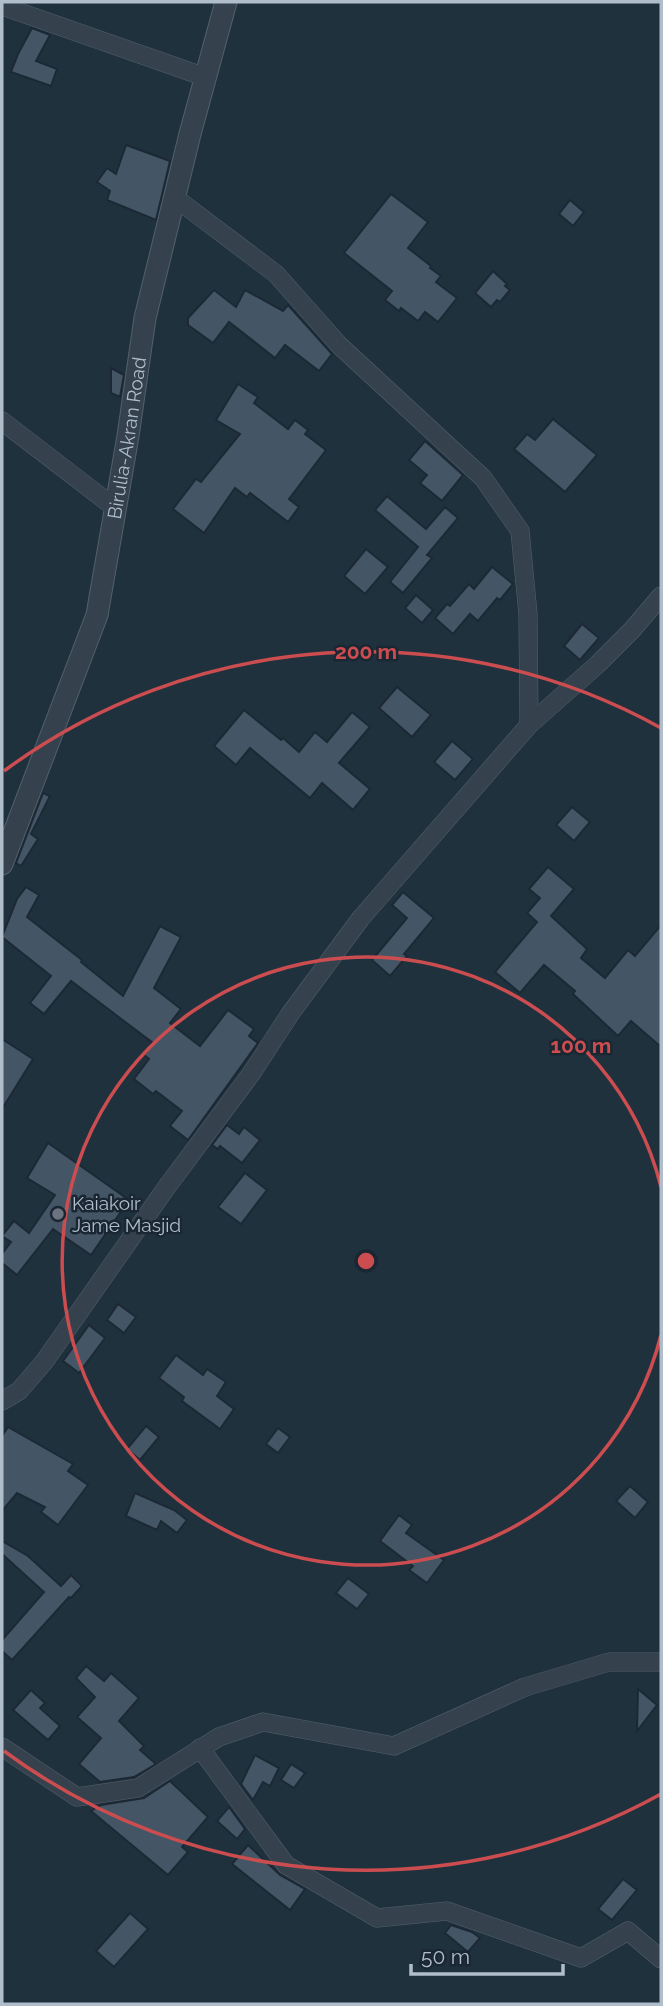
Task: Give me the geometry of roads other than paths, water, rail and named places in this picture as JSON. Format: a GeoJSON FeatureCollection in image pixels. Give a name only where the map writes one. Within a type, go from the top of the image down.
{"type":"FeatureCollection","features":[{"type":"Feature","properties":{"kind":"street","name":"Birulia-Akran Road"},"geometry":{"type":"LineString","coordinates":[[2,864],[97,615],[145,318],[226,2]]}},
{"type":"Feature","properties":{"kind":"street"},"geometry":{"type":"LineString","coordinates":[[2,6],[205,77]]}},
{"type":"Feature","properties":{"kind":"street"},"geometry":{"type":"LineString","coordinates":[[174,198],[276,274],[339,345],[482,478],[520,531],[528,614],[529,725]]}},
{"type":"Feature","properties":{"kind":"street"},"geometry":{"type":"LineString","coordinates":[[2,421],[114,507]]}},
{"type":"Feature","properties":{"kind":"street"},"geometry":{"type":"LineString","coordinates":[[2,1401],[19,1391],[44,1362],[361,918],[529,725],[598,664],[661,596]]}},
{"type":"Feature","properties":{"kind":"street"},"geometry":{"type":"LineString","coordinates":[[2,1747],[77,1797],[138,1788],[219,1737],[263,1722],[394,1746],[525,1687],[609,1662],[661,1662]]}},
{"type":"Feature","properties":{"kind":"street"},"geometry":{"type":"LineString","coordinates":[[200,1748],[286,1866],[377,1918],[447,1911],[581,1958],[628,1931],[661,1959]]}},
{"type":"Feature","properties":{"kind":"place","name":"Kaiakoir Jame Masjid"},"geometry":{"type":"Point","coordinates":[58,1214]}}]}
